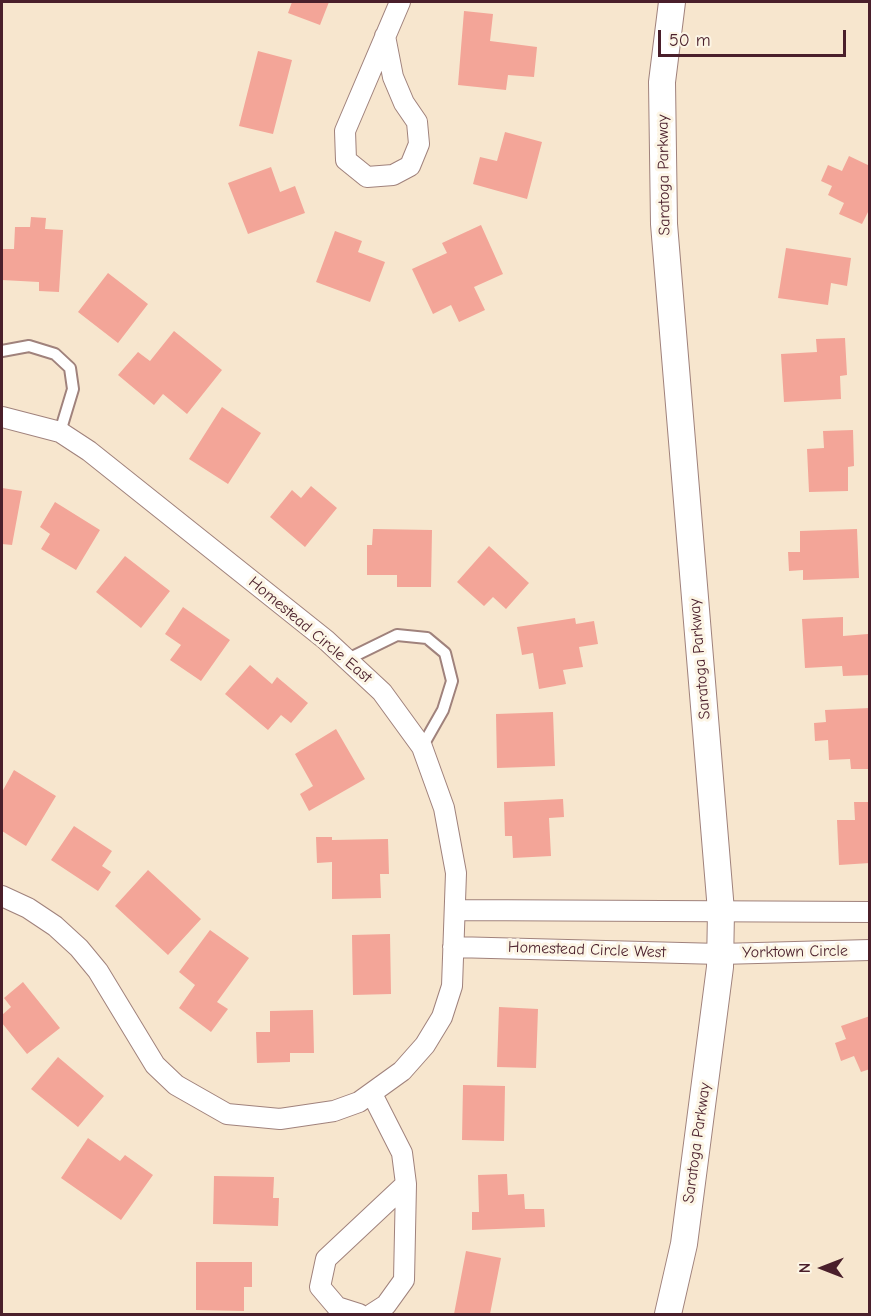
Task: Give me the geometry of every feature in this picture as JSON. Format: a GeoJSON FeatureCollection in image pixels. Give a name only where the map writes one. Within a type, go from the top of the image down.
{"type":"FeatureCollection","features":[{"type":"Feature","properties":{"kind":"street"},"geometry":{"type":"LineString","coordinates":[[385,36],[393,77],[404,103],[417,122],[419,144],[410,166],[393,175],[368,177],[346,160],[345,130],[385,36],[400,2]]}},
{"type":"Feature","properties":{"kind":"street","name":"Saratoga Parkway"},"geometry":{"type":"LineString","coordinates":[[668,1314],[684,1244],[720,954],[721,911],[664,224],[662,82],[672,2]]}},
{"type":"Feature","properties":{"kind":"street","name":"Homestead Circle East"},"geometry":{"type":"LineString","coordinates":[[2,417],[60,432],[89,451],[348,659],[382,692],[422,747],[444,808],[456,873],[455,910]]}},
{"type":"Feature","properties":{"kind":"street"},"geometry":{"type":"LineString","coordinates":[[2,896],[28,908],[55,926],[79,948],[98,971],[155,1065],[176,1085],[227,1114],[280,1119],[334,1111],[359,1102],[402,1071],[425,1045],[442,1017],[452,987],[455,910],[870,912]]}},
{"type":"Feature","properties":{"kind":"street","name":"Homestead Circle West"},"geometry":{"type":"LineString","coordinates":[[453,947],[720,954]]}},
{"type":"Feature","properties":{"kind":"street","name":"Yorktown Circle"},"geometry":{"type":"LineString","coordinates":[[720,954],[870,950]]}},
{"type":"Feature","properties":{"kind":"street"},"geometry":{"type":"LineString","coordinates":[[372,1094],[402,1154],[406,1184],[404,1280],[386,1305],[372,1314]]}},
{"type":"Feature","properties":{"kind":"street"},"geometry":{"type":"LineString","coordinates":[[359,1314],[337,1307],[320,1287],[326,1259],[406,1184]]}},
{"type":"Feature","properties":{"kind":"lane"},"geometry":{"type":"LineString","coordinates":[[2,351],[29,346],[55,354],[70,368],[74,389],[60,432]]}},
{"type":"Feature","properties":{"kind":"lane"},"geometry":{"type":"LineString","coordinates":[[348,659],[398,635],[427,638],[445,653],[452,681],[443,710],[422,747]]}},
{"type":"Feature","properties":{"kind":"building"},"geometry":{"type":"Polygon","coordinates":[[[292,2],[329,2],[320,25],[288,13],[292,2]]]}},
{"type":"Feature","properties":{"kind":"building"},"geometry":{"type":"Polygon","coordinates":[[[464,11],[493,14],[490,41],[537,47],[534,77],[508,75],[506,90],[458,85],[464,11]]]}},
{"type":"Feature","properties":{"kind":"building"},"geometry":{"type":"Polygon","coordinates":[[[258,51],[292,60],[273,134],[239,126],[258,51]]]}},
{"type":"Feature","properties":{"kind":"building"},"geometry":{"type":"Polygon","coordinates":[[[505,132],[542,142],[527,199],[473,184],[480,157],[497,161],[505,132]]]}},
{"type":"Feature","properties":{"kind":"building"},"geometry":{"type":"Polygon","coordinates":[[[849,156],[870,166],[870,208],[862,224],[839,214],[844,203],[828,195],[832,186],[821,181],[828,165],[842,171],[849,156]]]}},
{"type":"Feature","properties":{"kind":"building"},"geometry":{"type":"Polygon","coordinates":[[[271,167],[280,192],[295,186],[305,213],[248,234],[228,183],[271,167]]]}},
{"type":"Feature","properties":{"kind":"building"},"geometry":{"type":"Polygon","coordinates":[[[31,217],[46,218],[45,229],[63,230],[59,292],[39,291],[39,282],[2,280],[2,249],[14,249],[15,227],[30,227],[31,217]]]}},
{"type":"Feature","properties":{"kind":"building"},"geometry":{"type":"Polygon","coordinates":[[[481,225],[503,274],[474,287],[485,310],[459,322],[451,305],[433,314],[412,269],[447,253],[442,243],[481,225]]]}},
{"type":"Feature","properties":{"kind":"building"},"geometry":{"type":"Polygon","coordinates":[[[335,231],[362,241],[358,252],[385,262],[370,302],[316,282],[335,231]]]}},
{"type":"Feature","properties":{"kind":"building"},"geometry":{"type":"Polygon","coordinates":[[[786,248],[851,258],[847,286],[831,283],[828,305],[778,298],[786,248]]]}},
{"type":"Feature","properties":{"kind":"building"},"geometry":{"type":"Polygon","coordinates":[[[108,273],[148,304],[118,343],[78,312],[108,273]]]}},
{"type":"Feature","properties":{"kind":"building"},"geometry":{"type":"Polygon","coordinates":[[[174,331],[222,370],[187,414],[163,394],[154,405],[118,375],[138,352],[150,361],[174,331]]]}},
{"type":"Feature","properties":{"kind":"building"},"geometry":{"type":"Polygon","coordinates":[[[845,338],[847,375],[840,376],[841,399],[784,402],[781,354],[817,352],[816,339],[845,338]]]}},
{"type":"Feature","properties":{"kind":"building"},"geometry":{"type":"Polygon","coordinates":[[[222,407],[261,433],[228,484],[189,459],[222,407]]]}},
{"type":"Feature","properties":{"kind":"building"},"geometry":{"type":"Polygon","coordinates":[[[853,430],[854,466],[848,467],[848,491],[809,492],[807,449],[824,448],[823,431],[853,430]]]}},
{"type":"Feature","properties":{"kind":"building"},"geometry":{"type":"Polygon","coordinates":[[[311,486],[337,508],[305,547],[270,517],[292,490],[301,498],[311,486]]]}},
{"type":"Feature","properties":{"kind":"building"},"geometry":{"type":"Polygon","coordinates":[[[2,488],[22,491],[12,545],[2,544],[2,488]]]}},
{"type":"Feature","properties":{"kind":"building"},"geometry":{"type":"Polygon","coordinates":[[[55,502],[100,530],[76,570],[41,549],[50,534],[40,527],[55,502]]]}},
{"type":"Feature","properties":{"kind":"building"},"geometry":{"type":"Polygon","coordinates":[[[373,529],[432,530],[431,587],[397,587],[397,575],[367,575],[367,545],[372,545],[373,529]]]}},
{"type":"Feature","properties":{"kind":"building"},"geometry":{"type":"Polygon","coordinates":[[[857,529],[859,578],[803,580],[803,570],[789,571],[788,552],[800,552],[800,531],[857,529]]]}},
{"type":"Feature","properties":{"kind":"building"},"geometry":{"type":"Polygon","coordinates":[[[489,546],[529,583],[506,609],[493,597],[484,606],[457,582],[489,546]]]}},
{"type":"Feature","properties":{"kind":"building"},"geometry":{"type":"Polygon","coordinates":[[[125,556],[170,591],[141,628],[96,592],[125,556]]]}},
{"type":"Feature","properties":{"kind":"building"},"geometry":{"type":"Polygon","coordinates":[[[183,607],[230,640],[201,681],[170,660],[181,645],[165,634],[183,607]]]}},
{"type":"Feature","properties":{"kind":"building"},"geometry":{"type":"Polygon","coordinates":[[[843,617],[843,636],[868,634],[870,675],[843,676],[842,666],[805,668],[802,619],[843,617]]]}},
{"type":"Feature","properties":{"kind":"building"},"geometry":{"type":"Polygon","coordinates":[[[575,618],[576,624],[594,621],[598,644],[579,647],[583,667],[563,670],[566,684],[539,689],[533,653],[522,655],[517,627],[575,618]]]}},
{"type":"Feature","properties":{"kind":"building"},"geometry":{"type":"Polygon","coordinates":[[[250,665],[272,684],[277,677],[308,703],[291,723],[281,715],[268,730],[225,694],[250,665]]]}},
{"type":"Feature","properties":{"kind":"building"},"geometry":{"type":"Polygon","coordinates":[[[870,708],[870,769],[851,769],[850,759],[829,760],[828,740],[815,741],[814,723],[826,722],[825,710],[870,708]]]}},
{"type":"Feature","properties":{"kind":"building"},"geometry":{"type":"Polygon","coordinates":[[[553,712],[555,766],[497,768],[496,714],[553,712]]]}},
{"type":"Feature","properties":{"kind":"building"},"geometry":{"type":"Polygon","coordinates":[[[336,729],[365,779],[309,811],[300,794],[313,786],[295,754],[336,729]]]}},
{"type":"Feature","properties":{"kind":"building"},"geometry":{"type":"Polygon","coordinates":[[[14,770],[56,796],[26,846],[2,831],[2,792],[14,770]]]}},
{"type":"Feature","properties":{"kind":"building"},"geometry":{"type":"Polygon","coordinates":[[[563,799],[564,817],[549,818],[551,856],[513,858],[512,836],[505,836],[504,802],[563,799]]]}},
{"type":"Feature","properties":{"kind":"building"},"geometry":{"type":"Polygon","coordinates":[[[854,802],[870,802],[870,863],[839,865],[837,820],[855,820],[854,802]]]}},
{"type":"Feature","properties":{"kind":"building"},"geometry":{"type":"Polygon","coordinates":[[[74,826],[112,851],[102,866],[111,872],[98,891],[51,860],[74,826]]]}},
{"type":"Feature","properties":{"kind":"building"},"geometry":{"type":"Polygon","coordinates":[[[316,837],[332,837],[332,840],[388,839],[389,874],[380,874],[381,898],[332,899],[332,862],[317,863],[316,837]]]}},
{"type":"Feature","properties":{"kind":"building"},"geometry":{"type":"Polygon","coordinates":[[[148,870],[201,919],[168,955],[115,906],[148,870]]]}},
{"type":"Feature","properties":{"kind":"building"},"geometry":{"type":"Polygon","coordinates":[[[210,930],[249,958],[217,1002],[228,1009],[211,1032],[179,1008],[195,985],[179,972],[210,930]]]}},
{"type":"Feature","properties":{"kind":"building"},"geometry":{"type":"Polygon","coordinates":[[[390,934],[391,994],[353,995],[352,935],[390,934]]]}},
{"type":"Feature","properties":{"kind":"building"},"geometry":{"type":"Polygon","coordinates":[[[23,982],[60,1028],[27,1054],[2,1023],[2,1015],[11,1007],[4,998],[23,982]]]}},
{"type":"Feature","properties":{"kind":"building"},"geometry":{"type":"Polygon","coordinates":[[[499,1007],[538,1009],[536,1068],[497,1067],[499,1007]]]}},
{"type":"Feature","properties":{"kind":"building"},"geometry":{"type":"Polygon","coordinates":[[[313,1010],[314,1053],[290,1053],[290,1062],[257,1063],[256,1032],[270,1032],[270,1011],[313,1010]]]}},
{"type":"Feature","properties":{"kind":"building"},"geometry":{"type":"Polygon","coordinates":[[[870,1016],[870,1069],[861,1072],[854,1056],[841,1061],[835,1043],[846,1039],[841,1026],[870,1016]]]}},
{"type":"Feature","properties":{"kind":"building"},"geometry":{"type":"Polygon","coordinates":[[[58,1057],[104,1096],[78,1127],[31,1089],[58,1057]]]}},
{"type":"Feature","properties":{"kind":"building"},"geometry":{"type":"Polygon","coordinates":[[[463,1085],[505,1086],[504,1141],[462,1140],[463,1085]]]}},
{"type":"Feature","properties":{"kind":"building"},"geometry":{"type":"Polygon","coordinates":[[[88,1138],[120,1161],[125,1155],[153,1175],[121,1220],[61,1178],[88,1138]]]}},
{"type":"Feature","properties":{"kind":"building"},"geometry":{"type":"Polygon","coordinates":[[[507,1174],[508,1195],[524,1194],[525,1209],[544,1209],[545,1227],[472,1230],[472,1212],[479,1212],[478,1175],[507,1174]]]}},
{"type":"Feature","properties":{"kind":"building"},"geometry":{"type":"Polygon","coordinates":[[[214,1176],[274,1177],[273,1198],[279,1198],[278,1226],[213,1224],[214,1176]]]}},
{"type":"Feature","properties":{"kind":"building"},"geometry":{"type":"Polygon","coordinates":[[[466,1251],[501,1258],[490,1314],[454,1314],[466,1251]]]}},
{"type":"Feature","properties":{"kind":"building"},"geometry":{"type":"Polygon","coordinates":[[[196,1262],[252,1262],[252,1287],[244,1287],[244,1311],[196,1310],[196,1262]]]}}]}
